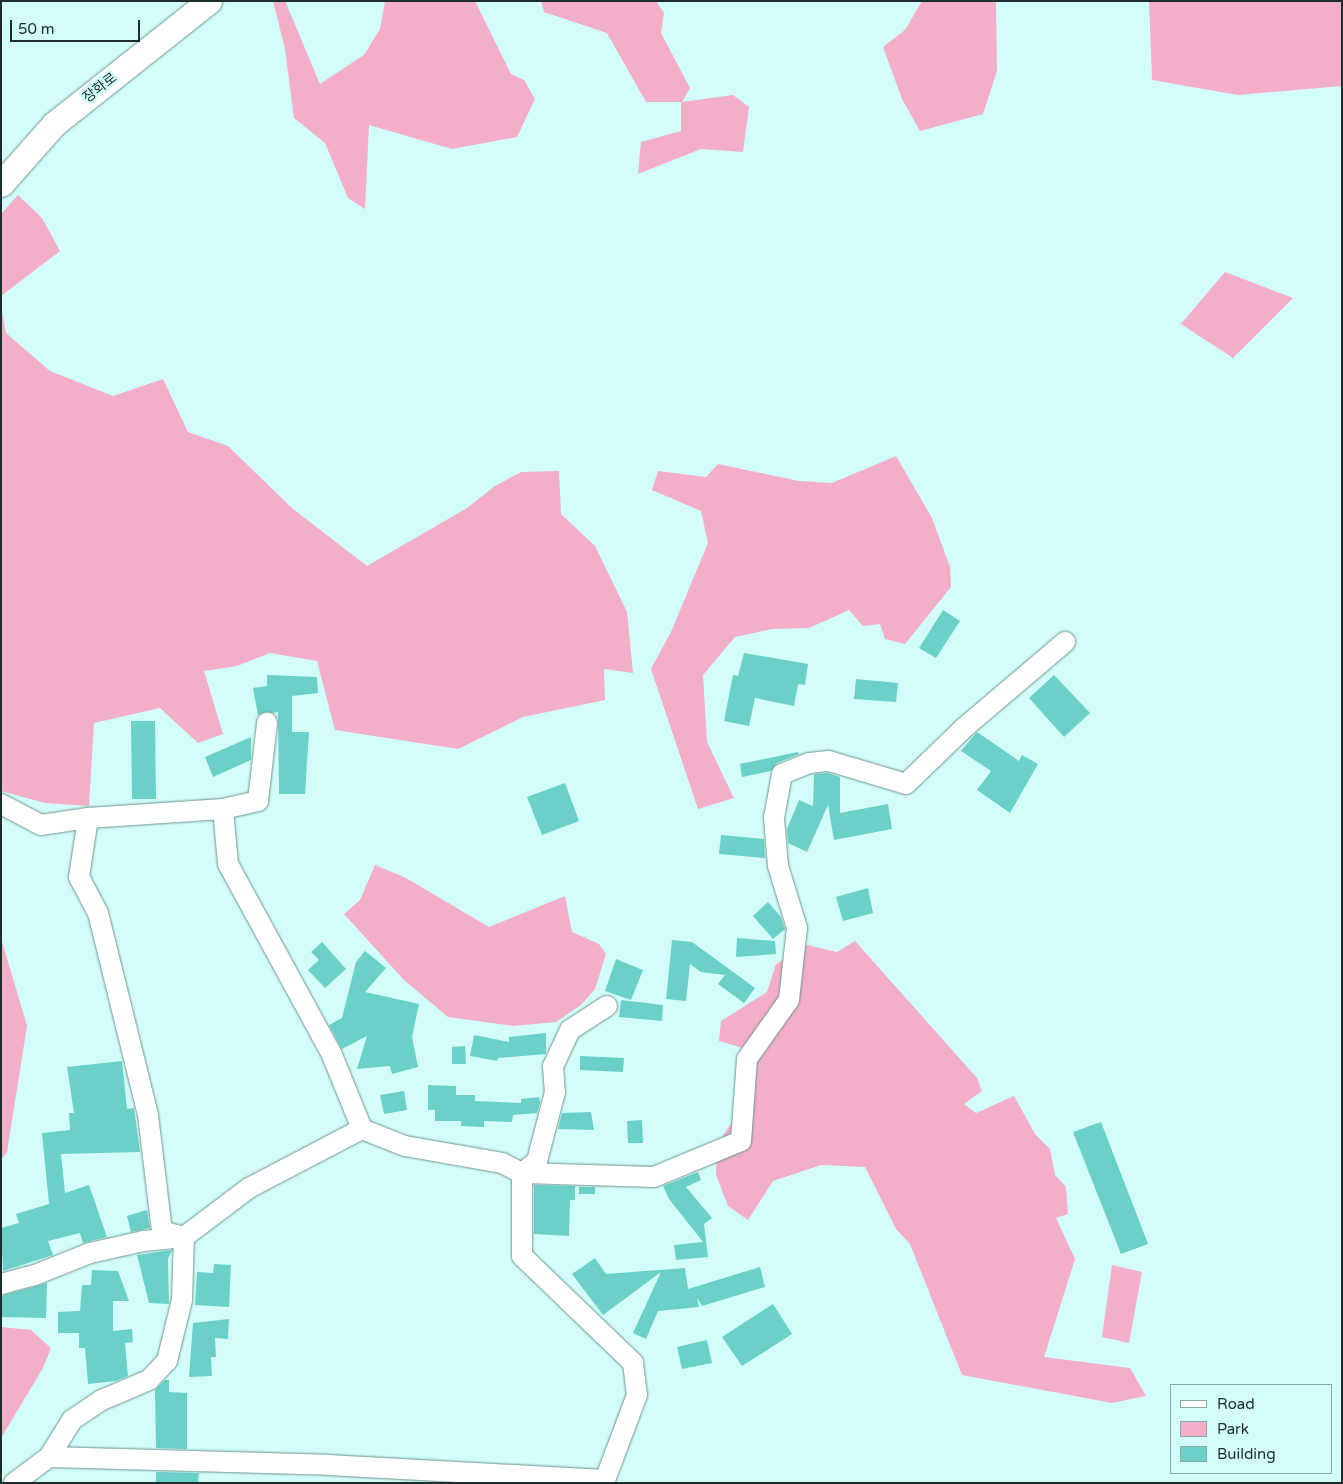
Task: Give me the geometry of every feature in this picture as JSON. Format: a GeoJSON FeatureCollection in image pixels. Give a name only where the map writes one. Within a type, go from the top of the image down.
{"type":"FeatureCollection","features":[{"type":"Feature","properties":{"kind":"street","name":"장화로"},"geometry":{"type":"LineString","coordinates":[[1,184],[54,124],[209,1]]}},
{"type":"Feature","properties":{"kind":"street"},"geometry":{"type":"LineString","coordinates":[[223,808],[228,864],[332,1055],[362,1129],[405,1146],[502,1163],[522,1172],[654,1177],[741,1140],[747,1059],[789,1000],[797,928],[778,866],[774,818],[782,774],[809,763],[829,761],[906,784],[964,728],[1065,642]]}},
{"type":"Feature","properties":{"kind":"street"},"geometry":{"type":"LineString","coordinates":[[1,804],[41,825],[88,818],[223,808],[258,801],[267,723]]}},
{"type":"Feature","properties":{"kind":"street"},"geometry":{"type":"LineString","coordinates":[[88,818],[79,877],[98,913],[148,1115],[162,1231],[184,1237]]}},
{"type":"Feature","properties":{"kind":"street"},"geometry":{"type":"LineString","coordinates":[[522,1172],[537,1161],[555,1092],[553,1066],[570,1030],[607,1006]]}},
{"type":"Feature","properties":{"kind":"street"},"geometry":{"type":"LineString","coordinates":[[1,1284],[35,1276],[90,1253],[144,1241],[184,1237],[249,1188],[362,1129]]}},
{"type":"Feature","properties":{"kind":"street"},"geometry":{"type":"LineString","coordinates":[[49,1457],[328,1465],[604,1482],[637,1395],[633,1363],[522,1256],[522,1172]]}},
{"type":"Feature","properties":{"kind":"street"},"geometry":{"type":"LineString","coordinates":[[14,1483],[49,1457],[72,1420],[102,1400],[149,1380],[167,1360],[182,1300],[184,1237]]}},
{"type":"Feature","properties":{"kind":"green space"},"geometry":{"type":"Polygon","coordinates":[[[273,1],[285,1],[320,84],[364,55],[380,29],[385,1],[475,1],[511,74],[524,80],[535,99],[517,137],[452,149],[369,125],[365,209],[348,198],[325,143],[294,118],[285,49],[273,1]]]}},
{"type":"Feature","properties":{"kind":"green space"},"geometry":{"type":"Polygon","coordinates":[[[541,1],[656,1],[664,13],[661,33],[690,88],[682,102],[733,95],[749,107],[743,152],[701,149],[638,174],[641,142],[681,131],[681,102],[646,102],[607,33],[544,12],[541,1]]]}},
{"type":"Feature","properties":{"kind":"green space"},"geometry":{"type":"Polygon","coordinates":[[[922,1],[996,1],[997,71],[983,114],[920,131],[902,99],[883,47],[905,30],[922,1]]]}},
{"type":"Feature","properties":{"kind":"green space"},"geometry":{"type":"Polygon","coordinates":[[[1149,1],[1342,1],[1342,86],[1238,95],[1152,80],[1149,1]]]}},
{"type":"Feature","properties":{"kind":"green space"},"geometry":{"type":"Polygon","coordinates":[[[18,195],[42,218],[60,251],[1,296],[1,214],[18,195]]]}},
{"type":"Feature","properties":{"kind":"green space"},"geometry":{"type":"Polygon","coordinates":[[[1225,272],[1293,298],[1233,358],[1181,324],[1225,272]]]}},
{"type":"Feature","properties":{"kind":"green space"},"geometry":{"type":"Polygon","coordinates":[[[1,305],[6,333],[50,371],[113,396],[163,379],[188,432],[228,446],[293,509],[367,566],[467,508],[495,486],[521,472],[559,471],[561,514],[595,546],[627,612],[633,673],[604,669],[605,700],[523,717],[458,749],[335,730],[317,661],[270,653],[237,666],[204,671],[223,734],[198,743],[160,708],[94,723],[89,806],[45,803],[1,791],[1,305]]]}},
{"type":"Feature","properties":{"kind":"green space"},"geometry":{"type":"Polygon","coordinates":[[[896,456],[932,518],[950,567],[951,587],[905,644],[885,639],[880,624],[863,626],[849,610],[809,628],[772,629],[735,637],[703,675],[707,742],[734,798],[698,809],[651,669],[671,632],[708,543],[701,511],[652,490],[658,471],[706,477],[718,464],[799,481],[832,483],[896,456]]]}},
{"type":"Feature","properties":{"kind":"green space"},"geometry":{"type":"Polygon","coordinates":[[[375,865],[406,878],[489,927],[565,896],[572,932],[599,944],[606,954],[595,989],[581,1005],[556,1022],[513,1026],[448,1017],[404,980],[344,914],[360,900],[375,865]]]}},
{"type":"Feature","properties":{"kind":"green space"},"geometry":{"type":"Polygon","coordinates":[[[1,938],[27,1026],[7,1152],[1,1160],[1,938]]]}},
{"type":"Feature","properties":{"kind":"green space"},"geometry":{"type":"Polygon","coordinates":[[[855,941],[977,1078],[982,1091],[964,1104],[976,1113],[1014,1096],[1035,1134],[1050,1149],[1055,1175],[1066,1187],[1068,1214],[1056,1218],[1075,1259],[1044,1357],[1130,1368],[1146,1396],[1112,1403],[962,1375],[910,1244],[896,1229],[865,1167],[821,1165],[773,1181],[748,1220],[728,1206],[716,1175],[717,1144],[735,1118],[743,1048],[719,1041],[721,1021],[767,992],[776,964],[807,945],[837,952],[855,941]]]}},
{"type":"Feature","properties":{"kind":"green space"},"geometry":{"type":"Polygon","coordinates":[[[1112,1265],[1142,1272],[1129,1343],[1102,1337],[1112,1265]]]}},
{"type":"Feature","properties":{"kind":"green space"},"geometry":{"type":"Polygon","coordinates":[[[1,1327],[31,1330],[51,1348],[43,1368],[1,1438],[1,1327]]]}},
{"type":"Feature","properties":{"kind":"building"},"geometry":{"type":"Polygon","coordinates":[[[943,610],[960,621],[936,658],[919,648],[943,610]]]}},
{"type":"Feature","properties":{"kind":"building"},"geometry":{"type":"Polygon","coordinates":[[[744,653],[808,664],[805,685],[798,684],[794,706],[755,698],[749,726],[724,721],[733,675],[738,676],[744,653]]]}},
{"type":"Feature","properties":{"kind":"building"},"geometry":{"type":"Polygon","coordinates":[[[267,675],[317,677],[318,693],[292,696],[292,732],[309,732],[305,794],[279,794],[278,712],[258,715],[253,688],[267,686],[267,675]]]}},
{"type":"Feature","properties":{"kind":"building"},"geometry":{"type":"Polygon","coordinates":[[[1054,675],[1090,713],[1064,737],[1029,698],[1054,675]]]}},
{"type":"Feature","properties":{"kind":"building"},"geometry":{"type":"Polygon","coordinates":[[[856,679],[898,683],[896,702],[854,699],[856,679]]]}},
{"type":"Feature","properties":{"kind":"building"},"geometry":{"type":"Polygon","coordinates":[[[131,721],[155,721],[156,799],[132,799],[131,721]]]}},
{"type":"Feature","properties":{"kind":"building"},"geometry":{"type":"Polygon","coordinates":[[[977,732],[1019,761],[1022,755],[1038,764],[1010,813],[977,790],[991,771],[961,751],[977,732]]]}},
{"type":"Feature","properties":{"kind":"building"},"geometry":{"type":"Polygon","coordinates":[[[251,737],[251,760],[213,777],[205,757],[251,737]]]}},
{"type":"Feature","properties":{"kind":"building"},"geometry":{"type":"Polygon","coordinates":[[[798,752],[799,754],[777,763],[771,771],[742,777],[740,764],[798,752]]]}},
{"type":"Feature","properties":{"kind":"building"},"geometry":{"type":"Polygon","coordinates":[[[828,773],[840,777],[840,813],[888,804],[892,829],[834,840],[828,805],[807,852],[788,843],[787,829],[799,800],[813,806],[814,774],[828,773]]]}},
{"type":"Feature","properties":{"kind":"building"},"geometry":{"type":"Polygon","coordinates":[[[565,783],[579,821],[542,835],[527,797],[565,783]]]}},
{"type":"Feature","properties":{"kind":"building"},"geometry":{"type":"Polygon","coordinates":[[[721,835],[764,839],[765,858],[719,854],[721,835]]]}},
{"type":"Feature","properties":{"kind":"building"},"geometry":{"type":"Polygon","coordinates":[[[868,888],[873,913],[843,921],[836,897],[868,888]]]}},
{"type":"Feature","properties":{"kind":"building"},"geometry":{"type":"Polygon","coordinates":[[[768,902],[781,917],[785,929],[773,939],[753,916],[768,902]]]}},
{"type":"Feature","properties":{"kind":"building"},"geometry":{"type":"Polygon","coordinates":[[[737,938],[775,941],[776,954],[736,957],[737,938]]]}},
{"type":"Feature","properties":{"kind":"building"},"geometry":{"type":"Polygon","coordinates":[[[672,940],[692,942],[755,988],[744,1003],[718,984],[725,975],[701,972],[690,964],[686,1001],[666,999],[672,940]]]}},
{"type":"Feature","properties":{"kind":"building"},"geometry":{"type":"Polygon","coordinates":[[[322,942],[346,969],[325,988],[308,970],[319,960],[311,952],[322,942]]]}},
{"type":"Feature","properties":{"kind":"building"},"geometry":{"type":"Polygon","coordinates":[[[365,951],[386,968],[365,992],[419,1004],[412,1037],[418,1067],[392,1074],[390,1066],[357,1069],[367,1036],[342,1049],[329,1025],[342,1018],[356,962],[365,951]]]}},
{"type":"Feature","properties":{"kind":"building"},"geometry":{"type":"Polygon","coordinates":[[[616,959],[643,970],[631,1000],[605,991],[616,959]]]}},
{"type":"Feature","properties":{"kind":"building"},"geometry":{"type":"Polygon","coordinates":[[[621,1000],[663,1005],[662,1021],[619,1017],[621,1000]]]}},
{"type":"Feature","properties":{"kind":"building"},"geometry":{"type":"Polygon","coordinates":[[[546,1033],[546,1054],[498,1058],[497,1061],[470,1056],[474,1035],[509,1042],[509,1037],[546,1033]]]}},
{"type":"Feature","properties":{"kind":"building"},"geometry":{"type":"Polygon","coordinates":[[[465,1046],[466,1064],[452,1064],[452,1047],[465,1046]]]}},
{"type":"Feature","properties":{"kind":"building"},"geometry":{"type":"Polygon","coordinates":[[[580,1056],[624,1058],[623,1072],[580,1070],[580,1056]]]}},
{"type":"Feature","properties":{"kind":"building"},"geometry":{"type":"Polygon","coordinates":[[[122,1061],[127,1109],[134,1108],[140,1152],[61,1154],[65,1193],[89,1185],[107,1237],[83,1243],[80,1233],[48,1241],[53,1255],[3,1271],[1,1228],[19,1223],[16,1214],[49,1204],[42,1133],[70,1130],[69,1113],[74,1113],[67,1067],[122,1061]]]}},
{"type":"Feature","properties":{"kind":"building"},"geometry":{"type":"Polygon","coordinates":[[[428,1085],[456,1086],[456,1095],[475,1095],[475,1101],[521,1103],[521,1099],[539,1097],[540,1103],[537,1113],[513,1115],[512,1122],[484,1121],[484,1127],[461,1126],[461,1121],[435,1121],[435,1110],[428,1110],[428,1085]]]}},
{"type":"Feature","properties":{"kind":"building"},"geometry":{"type":"Polygon","coordinates":[[[404,1091],[407,1110],[384,1114],[380,1095],[404,1091]]]}},
{"type":"Feature","properties":{"kind":"building"},"geometry":{"type":"Polygon","coordinates":[[[591,1112],[594,1130],[558,1129],[562,1113],[591,1112]]]}},
{"type":"Feature","properties":{"kind":"building"},"geometry":{"type":"Polygon","coordinates":[[[642,1120],[643,1143],[628,1143],[627,1121],[642,1120]]]}},
{"type":"Feature","properties":{"kind":"building"},"geometry":{"type":"Polygon","coordinates":[[[1101,1122],[1148,1244],[1121,1254],[1073,1132],[1101,1122]]]}},
{"type":"Feature","properties":{"kind":"building"},"geometry":{"type":"Polygon","coordinates":[[[698,1172],[701,1180],[686,1187],[712,1218],[704,1224],[708,1257],[676,1260],[674,1245],[703,1242],[669,1199],[663,1186],[698,1172]]]}},
{"type":"Feature","properties":{"kind":"building"},"geometry":{"type":"Polygon","coordinates":[[[534,1185],[575,1186],[575,1200],[570,1200],[569,1236],[534,1234],[534,1185]]]}},
{"type":"Feature","properties":{"kind":"building"},"geometry":{"type":"Polygon","coordinates":[[[579,1187],[595,1187],[595,1194],[579,1194],[579,1187]]]}},
{"type":"Feature","properties":{"kind":"building"},"geometry":{"type":"Polygon","coordinates":[[[147,1210],[150,1228],[131,1232],[127,1216],[147,1210]]]}},
{"type":"Feature","properties":{"kind":"building"},"geometry":{"type":"Polygon","coordinates":[[[172,1250],[168,1259],[169,1304],[149,1303],[137,1255],[172,1250]]]}},
{"type":"Feature","properties":{"kind":"building"},"geometry":{"type":"Polygon","coordinates":[[[595,1258],[606,1274],[685,1268],[688,1289],[760,1267],[765,1287],[702,1306],[697,1298],[699,1307],[658,1311],[646,1339],[633,1333],[661,1272],[603,1315],[572,1274],[595,1258]]]}},
{"type":"Feature","properties":{"kind":"building"},"geometry":{"type":"Polygon","coordinates":[[[214,1264],[231,1265],[229,1307],[195,1305],[197,1272],[213,1273],[214,1264]]]}},
{"type":"Feature","properties":{"kind":"building"},"geometry":{"type":"Polygon","coordinates":[[[92,1270],[118,1271],[129,1301],[113,1301],[113,1331],[132,1329],[133,1342],[125,1343],[128,1376],[116,1381],[88,1384],[85,1348],[79,1348],[79,1333],[58,1333],[58,1312],[80,1311],[82,1285],[91,1285],[92,1270]]]}},
{"type":"Feature","properties":{"kind":"building"},"geometry":{"type":"Polygon","coordinates":[[[47,1283],[46,1318],[1,1317],[1,1296],[47,1283]]]}},
{"type":"Feature","properties":{"kind":"building"},"geometry":{"type":"Polygon","coordinates":[[[773,1304],[792,1334],[742,1366],[722,1337],[773,1304]]]}},
{"type":"Feature","properties":{"kind":"building"},"geometry":{"type":"Polygon","coordinates":[[[229,1319],[228,1339],[215,1338],[216,1357],[211,1357],[212,1376],[189,1377],[193,1323],[229,1319]]]}},
{"type":"Feature","properties":{"kind":"building"},"geometry":{"type":"Polygon","coordinates":[[[707,1340],[712,1363],[682,1369],[677,1347],[707,1340]]]}},
{"type":"Feature","properties":{"kind":"building"},"geometry":{"type":"Polygon","coordinates":[[[165,1380],[169,1380],[169,1392],[187,1393],[187,1449],[156,1448],[155,1390],[165,1380]]]}},
{"type":"Feature","properties":{"kind":"building"},"geometry":{"type":"Polygon","coordinates":[[[156,1472],[199,1473],[198,1483],[156,1483],[156,1472]]]}}]}
